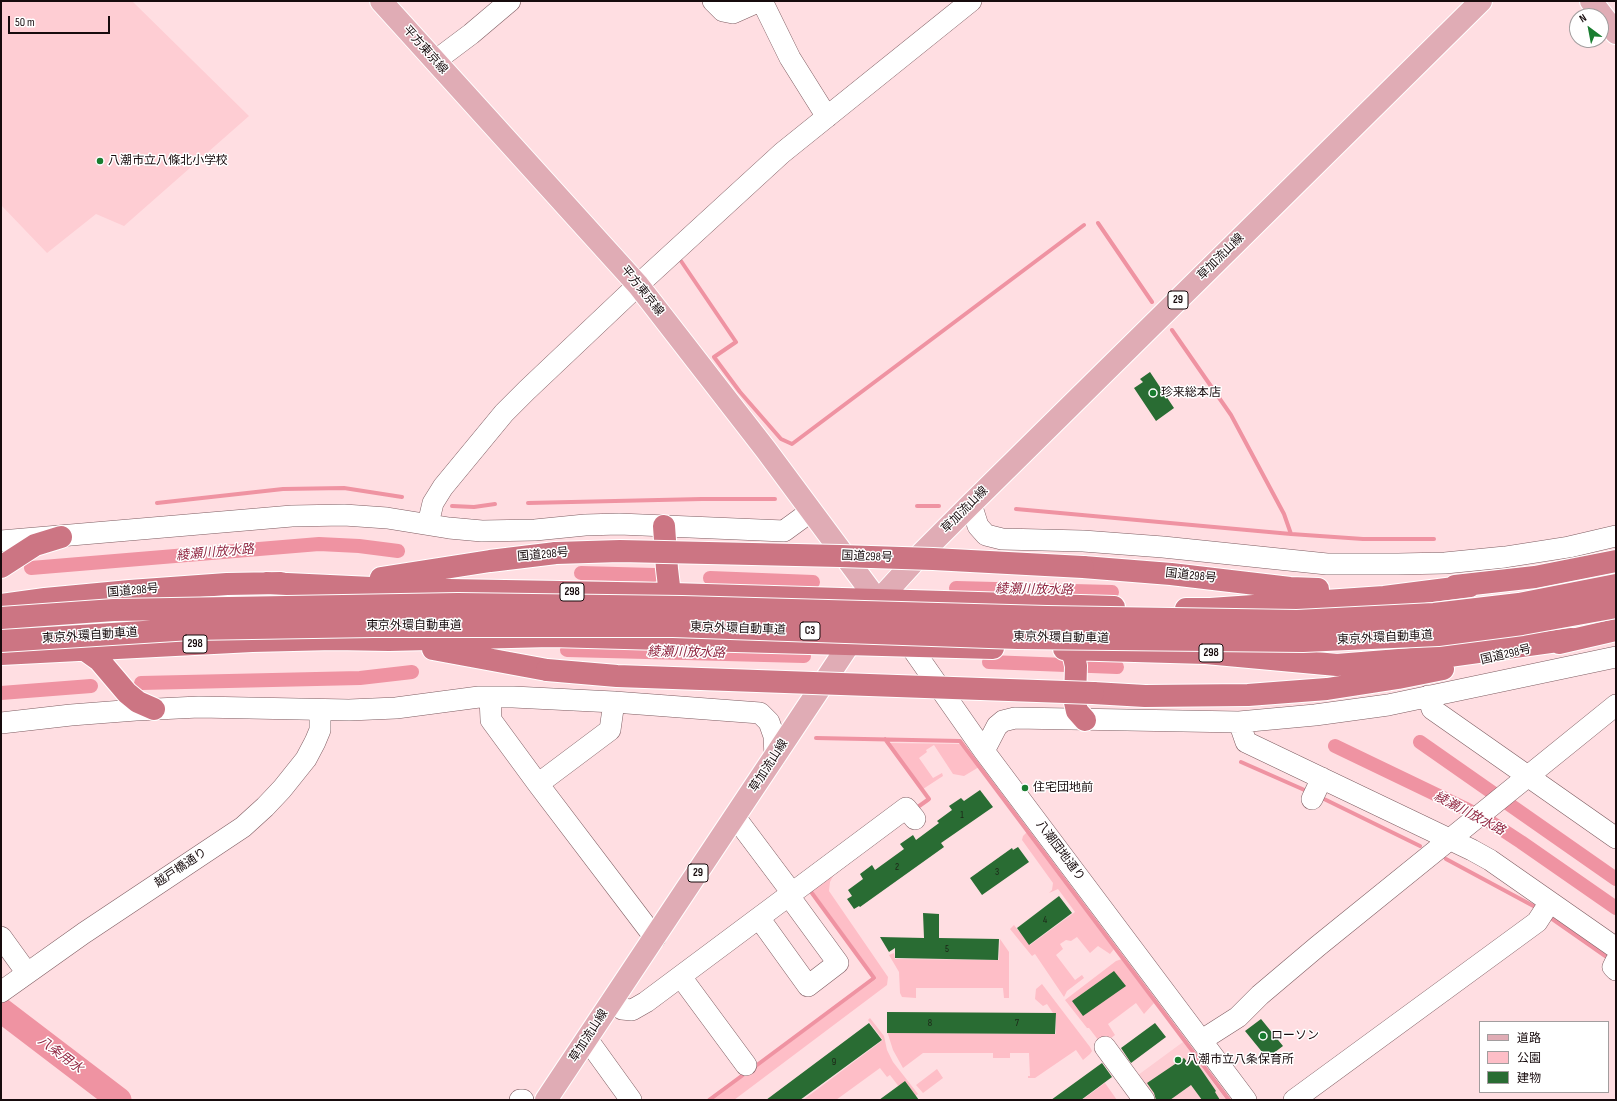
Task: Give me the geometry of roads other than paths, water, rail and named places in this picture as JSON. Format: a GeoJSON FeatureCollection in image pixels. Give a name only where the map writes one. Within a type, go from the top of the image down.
{"type":"FeatureCollection","features":[{"type":"Feature","properties":{"kind":"highway"},"geometry":{"type":"LineString","coordinates":[[664,526],[667,569],[669,586],[672,594]]}},
{"type":"Feature","properties":{"kind":"highway"},"geometry":{"type":"LineString","coordinates":[[1,567],[35,545],[61,537]]}},
{"type":"Feature","properties":{"kind":"highway","name":"国道298号"},"geometry":{"type":"LineString","coordinates":[[1,605],[45,599],[130,591],[227,584],[363,580],[490,561],[556,553],[620,551],[840,556],[1083,567],[1171,574],[1290,588],[1358,590],[1470,586]]}},
{"type":"Feature","properties":{"kind":"highway","name":"国道298号"},"geometry":{"type":"LineString","coordinates":[[266,583],[393,590],[672,594],[878,601],[1210,609],[1384,597],[1534,577],[1606,564]]}},
{"type":"Feature","properties":{"kind":"highway","name":"東京外環自動車道"},"geometry":{"type":"LineString","coordinates":[[1,618],[114,610],[458,604],[682,607],[1047,617],[1297,621],[1434,614],[1519,604],[1616,585]]}},
{"type":"Feature","properties":{"kind":"highway","name":"東京外環自動車道"},"geometry":{"type":"LineString","coordinates":[[1,642],[191,629],[405,626],[674,626],[1018,638],[1303,642],[1438,635],[1522,624],[1616,607]]}},
{"type":"Feature","properties":{"kind":"highway","name":"国道298号"},"geometry":{"type":"LineString","coordinates":[[388,640],[547,670],[625,676],[1145,696],[1248,695],[1327,689],[1398,678],[1616,630]]}},
{"type":"Feature","properties":{"kind":"highway","name":"国道298号"},"geometry":{"type":"LineString","coordinates":[[1,654],[252,641],[334,639],[388,640],[551,636],[1206,653],[1337,665],[1450,656],[1572,640]]}},
{"type":"Feature","properties":{"kind":"highway"},"geometry":{"type":"LineString","coordinates":[[1069,649],[1074,657],[1076,666],[1075,702],[1078,711],[1085,720]]}},
{"type":"Feature","properties":{"kind":"highway"},"geometry":{"type":"LineString","coordinates":[[85,650],[100,660],[127,693],[138,702],[154,709]]}},
{"type":"Feature","properties":{"kind":"main road","name":"平方東京線"},"geometry":{"type":"LineString","coordinates":[[381,1],[638,285],[766,450],[810,512],[878,601]]}},
{"type":"Feature","properties":{"kind":"main road","name":"草加流山線"},"geometry":{"type":"LineString","coordinates":[[546,1100],[878,601],[922,553],[1482,1]]}},
{"type":"Feature","properties":{"kind":"main road"},"geometry":{"type":"LineString","coordinates":[[1591,1],[1616,33]]}},
{"type":"Feature","properties":{"kind":"street"},"geometry":{"type":"LineString","coordinates":[[435,61],[471,34],[510,1]]}},
{"type":"Feature","properties":{"kind":"street"},"geometry":{"type":"LineString","coordinates":[[713,1],[723,11],[733,13],[761,1],[790,58],[828,117]]}},
{"type":"Feature","properties":{"kind":"street"},"geometry":{"type":"LineString","coordinates":[[428,524],[433,503],[438,495],[504,413],[638,285],[782,153],[971,1]]}},
{"type":"Feature","properties":{"kind":"street"},"geometry":{"type":"LineString","coordinates":[[972,504],[978,526],[986,535],[1002,539],[1083,541],[1163,547],[1327,564],[1452,562],[1505,557],[1568,547],[1616,536]]}},
{"type":"Feature","properties":{"kind":"street"},"geometry":{"type":"LineString","coordinates":[[1,541],[292,516],[344,515],[387,518],[449,528],[482,531],[535,530],[585,525],[619,524],[770,532],[784,531],[810,512]]}},
{"type":"Feature","properties":{"kind":"street","name":"八潮団地通り"},"geometry":{"type":"LineString","coordinates":[[878,601],[984,751],[1246,1100]]}},
{"type":"Feature","properties":{"kind":"street"},"geometry":{"type":"LineString","coordinates":[[984,751],[996,726],[1003,721],[1014,718],[1239,722],[1315,715],[1388,704],[1616,657]]}},
{"type":"Feature","properties":{"kind":"street"},"geometry":{"type":"LineString","coordinates":[[1428,696],[1432,709],[1521,782],[1616,838]]}},
{"type":"Feature","properties":{"kind":"street"},"geometry":{"type":"LineString","coordinates":[[1,723],[71,715],[154,709],[199,708],[349,710],[396,708],[479,697],[614,702],[760,713],[769,722],[774,736],[775,757]]}},
{"type":"Feature","properties":{"kind":"street"},"geometry":{"type":"LineString","coordinates":[[490,697],[491,720],[655,938]]}},
{"type":"Feature","properties":{"kind":"street"},"geometry":{"type":"LineString","coordinates":[[538,784],[610,730],[614,702]]}},
{"type":"Feature","properties":{"kind":"street"},"geometry":{"type":"LineString","coordinates":[[1202,1040],[1238,1017],[1260,994],[1307,955],[1616,706]]}},
{"type":"Feature","properties":{"kind":"street","name":"越戸橋通り"},"geometry":{"type":"LineString","coordinates":[[1,992],[84,933],[242,827],[265,807],[282,789],[306,759],[320,730],[320,710]]}},
{"type":"Feature","properties":{"kind":"street"},"geometry":{"type":"LineString","coordinates":[[1239,722],[1246,742],[1316,790],[1459,833],[1546,909],[1615,961]]}},
{"type":"Feature","properties":{"kind":"street"},"geometry":{"type":"LineString","coordinates":[[611,1001],[622,1009],[632,1010],[646,1002],[906,808],[914,819]]}},
{"type":"Feature","properties":{"kind":"street"},"geometry":{"type":"LineString","coordinates":[[735,817],[791,894],[838,963],[808,986],[759,918]]}},
{"type":"Feature","properties":{"kind":"street"},"geometry":{"type":"LineString","coordinates":[[1294,1100],[1537,922],[1546,909]]}},
{"type":"Feature","properties":{"kind":"street"},"geometry":{"type":"LineString","coordinates":[[1,937],[28,973]]}},
{"type":"Feature","properties":{"kind":"street"},"geometry":{"type":"LineString","coordinates":[[681,976],[746,1065]]}},
{"type":"Feature","properties":{"kind":"street"},"geometry":{"type":"LineString","coordinates":[[587,1039],[631,1100]]}},
{"type":"Feature","properties":{"kind":"street"},"geometry":{"type":"LineString","coordinates":[[1105,1047],[1144,1100]]}},
{"type":"Feature","properties":{"kind":"waterway"},"geometry":{"type":"LineString","coordinates":[[1098,223],[1152,302]]}},
{"type":"Feature","properties":{"kind":"waterway"},"geometry":{"type":"LineString","coordinates":[[681,261],[736,342],[714,357],[740,392],[781,439],[792,444],[1084,225]]}},
{"type":"Feature","properties":{"kind":"waterway"},"geometry":{"type":"LineString","coordinates":[[1172,330],[1231,415],[1284,514],[1291,534]]}},
{"type":"Feature","properties":{"kind":"waterway"},"geometry":{"type":"LineString","coordinates":[[157,503],[283,489],[344,488],[402,497]]}},
{"type":"Feature","properties":{"kind":"waterway"},"geometry":{"type":"LineString","coordinates":[[528,503],[775,499]]}},
{"type":"Feature","properties":{"kind":"waterway"},"geometry":{"type":"LineString","coordinates":[[452,506],[474,507],[495,504]]}},
{"type":"Feature","properties":{"kind":"waterway"},"geometry":{"type":"LineString","coordinates":[[917,506],[939,506]]}},
{"type":"Feature","properties":{"kind":"waterway"},"geometry":{"type":"LineString","coordinates":[[1016,509],[1291,534],[1363,539],[1434,539]]}},
{"type":"Feature","properties":{"kind":"waterway","name":"綾瀬川放水路"},"geometry":{"type":"LineString","coordinates":[[31,568],[319,544],[359,546],[398,551]]}},
{"type":"Feature","properties":{"kind":"waterway","name":"綾瀬川放水路"},"geometry":{"type":"LineString","coordinates":[[581,573],[654,575]]}},
{"type":"Feature","properties":{"kind":"waterway","name":"綾瀬川放水路"},"geometry":{"type":"LineString","coordinates":[[710,578],[813,582]]}},
{"type":"Feature","properties":{"kind":"waterway","name":"綾瀬川放水路"},"geometry":{"type":"LineString","coordinates":[[956,588],[1112,592]]}},
{"type":"Feature","properties":{"kind":"waterway","name":"綾瀬川放水路"},"geometry":{"type":"LineString","coordinates":[[567,650],[804,656]]}},
{"type":"Feature","properties":{"kind":"waterway","name":"綾瀬川放水路"},"geometry":{"type":"LineString","coordinates":[[989,662],[1117,667]]}},
{"type":"Feature","properties":{"kind":"waterway","name":"綾瀬川放水路"},"geometry":{"type":"LineString","coordinates":[[141,683],[360,678],[412,672]]}},
{"type":"Feature","properties":{"kind":"waterway","name":"綾瀬川放水路"},"geometry":{"type":"LineString","coordinates":[[1,693],[91,686]]}},
{"type":"Feature","properties":{"kind":"waterway"},"geometry":{"type":"LineString","coordinates":[[816,738],[960,741],[1229,1100]]}},
{"type":"Feature","properties":{"kind":"waterway"},"geometry":{"type":"LineString","coordinates":[[885,739],[929,799],[915,809]]}},
{"type":"Feature","properties":{"kind":"waterway","name":"綾瀬川放水路"},"geometry":{"type":"LineString","coordinates":[[1420,742],[1616,879]]}},
{"type":"Feature","properties":{"kind":"waterway","name":"綾瀬川放水路"},"geometry":{"type":"LineString","coordinates":[[1335,746],[1492,823],[1616,908]]}},
{"type":"Feature","properties":{"kind":"waterway"},"geometry":{"type":"LineString","coordinates":[[1241,762],[1309,792]]}},
{"type":"Feature","properties":{"kind":"waterway"},"geometry":{"type":"LineString","coordinates":[[1320,797],[1420,846]]}},
{"type":"Feature","properties":{"kind":"waterway"},"geometry":{"type":"LineString","coordinates":[[1446,859],[1539,909]]}},
{"type":"Feature","properties":{"kind":"waterway"},"geometry":{"type":"LineString","coordinates":[[753,1068],[874,978],[809,889]]}},
{"type":"Feature","properties":{"kind":"waterway"},"geometry":{"type":"LineString","coordinates":[[1548,916],[1611,960]]}},
{"type":"Feature","properties":{"kind":"waterway","name":"八条用水"},"geometry":{"type":"LineString","coordinates":[[1,1010],[119,1100]]}},
{"type":"Feature","properties":{"kind":"waterway"},"geometry":{"type":"LineString","coordinates":[[709,1100],[747,1072]]}},
{"type":"Feature","properties":{"kind":"place","name":"八潮市立八條北小学校"},"geometry":{"type":"Point","coordinates":[100,161]}},
{"type":"Feature","properties":{"kind":"place","name":"珍来総本店"},"geometry":{"type":"Point","coordinates":[1153,393]}},
{"type":"Feature","properties":{"kind":"place","name":"住宅団地前"},"geometry":{"type":"Point","coordinates":[1025,788]}},
{"type":"Feature","properties":{"kind":"place","name":"ローソン"},"geometry":{"type":"Point","coordinates":[1263,1036]}},
{"type":"Feature","properties":{"kind":"place","name":"八潮市立八条保育所"},"geometry":{"type":"Point","coordinates":[1178,1060]}}]}
